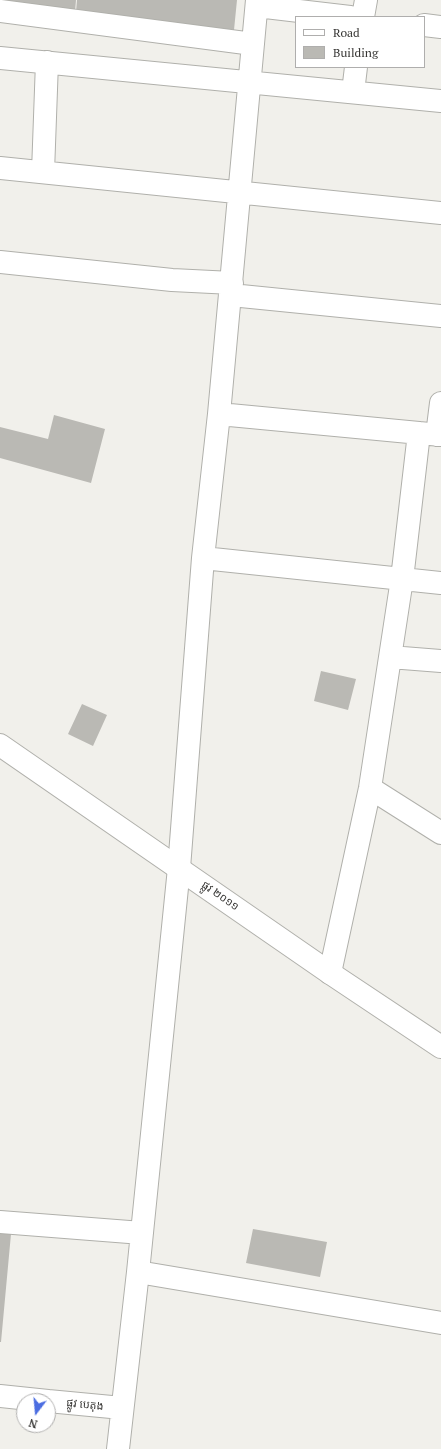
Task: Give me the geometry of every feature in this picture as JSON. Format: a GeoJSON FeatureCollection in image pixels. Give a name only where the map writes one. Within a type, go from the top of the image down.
{"type":"FeatureCollection","features":[{"type":"Feature","properties":{"kind":"street"},"geometry":{"type":"LineString","coordinates":[[363,16],[366,0]]}},
{"type":"Feature","properties":{"kind":"street"},"geometry":{"type":"LineString","coordinates":[[118,1449],[138,1272],[179,868],[203,558],[219,414],[257,3],[343,16]]}},
{"type":"Feature","properties":{"kind":"street"},"geometry":{"type":"LineString","coordinates":[[0,11],[253,44]]}},
{"type":"Feature","properties":{"kind":"street"},"geometry":{"type":"LineString","coordinates":[[425,26],[441,28]]}},
{"type":"Feature","properties":{"kind":"street"},"geometry":{"type":"LineString","coordinates":[[0,58],[441,101]]}},
{"type":"Feature","properties":{"kind":"street"},"geometry":{"type":"LineString","coordinates":[[43,172],[46,62]]}},
{"type":"Feature","properties":{"kind":"street"},"geometry":{"type":"LineString","coordinates":[[353,92],[356,68]]}},
{"type":"Feature","properties":{"kind":"street"},"geometry":{"type":"LineString","coordinates":[[0,168],[441,214]]}},
{"type":"Feature","properties":{"kind":"street"},"geometry":{"type":"LineString","coordinates":[[0,262],[172,280],[441,316]]}},
{"type":"Feature","properties":{"kind":"street"},"geometry":{"type":"LineString","coordinates":[[330,973],[370,788],[402,579],[441,403]]}},
{"type":"Feature","properties":{"kind":"street"},"geometry":{"type":"LineString","coordinates":[[219,414],[433,434]]}},
{"type":"Feature","properties":{"kind":"street"},"geometry":{"type":"LineString","coordinates":[[203,558],[441,582]]}},
{"type":"Feature","properties":{"kind":"street"},"geometry":{"type":"LineString","coordinates":[[390,657],[441,661]]}},
{"type":"Feature","properties":{"kind":"street","name":"ផ្លូវ ២០១១"},"geometry":{"type":"LineString","coordinates":[[0,745],[330,973],[441,1047]]}},
{"type":"Feature","properties":{"kind":"street"},"geometry":{"type":"LineString","coordinates":[[370,788],[441,833]]}},
{"type":"Feature","properties":{"kind":"street"},"geometry":{"type":"LineString","coordinates":[[0,1222],[142,1233]]}},
{"type":"Feature","properties":{"kind":"street"},"geometry":{"type":"LineString","coordinates":[[138,1272],[441,1323]]}},
{"type":"Feature","properties":{"kind":"street","name":"ផ្លូវ បេតុង"},"geometry":{"type":"LineString","coordinates":[[0,1396],[16,1398]]}},
{"type":"Feature","properties":{"kind":"street","name":"ផ្លូវ បេតុង"},"geometry":{"type":"LineString","coordinates":[[56,1402],[122,1408]]}},
{"type":"Feature","properties":{"kind":"building"},"geometry":{"type":"Polygon","coordinates":[[[0,0],[76,0],[75,12],[0,4],[0,0]]]}},
{"type":"Feature","properties":{"kind":"building"},"geometry":{"type":"Polygon","coordinates":[[[77,0],[237,0],[234,30],[76,12],[77,0]]]}},
{"type":"Feature","properties":{"kind":"building"},"geometry":{"type":"Polygon","coordinates":[[[54,415],[105,429],[91,483],[0,458],[0,427],[48,439],[54,415]]]}},
{"type":"Feature","properties":{"kind":"building"},"geometry":{"type":"Polygon","coordinates":[[[321,671],[356,679],[348,710],[314,701],[321,671]]]}},
{"type":"Feature","properties":{"kind":"building"},"geometry":{"type":"Polygon","coordinates":[[[82,704],[107,715],[93,746],[68,734],[82,704]]]}},
{"type":"Feature","properties":{"kind":"building"},"geometry":{"type":"Polygon","coordinates":[[[253,1229],[327,1242],[320,1277],[246,1263],[253,1229]]]}},
{"type":"Feature","properties":{"kind":"building"},"geometry":{"type":"Polygon","coordinates":[[[0,1233],[11,1234],[1,1342],[0,1342],[0,1233]]]}}]}
